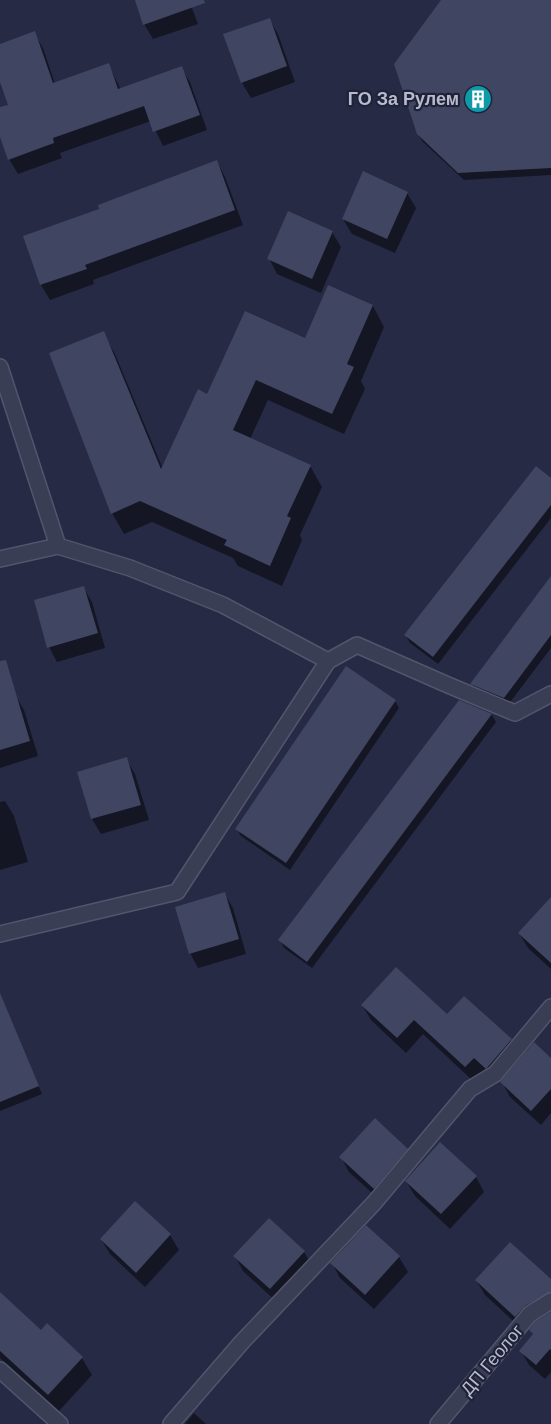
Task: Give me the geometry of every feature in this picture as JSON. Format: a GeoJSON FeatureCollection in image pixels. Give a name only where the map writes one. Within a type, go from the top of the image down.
{"type":"FeatureCollection","features":[{"type":"Feature","properties":{"kind":"street"},"geometry":{"type":"LineString","coordinates":[[0,367],[58,546]]}},
{"type":"Feature","properties":{"kind":"street"},"geometry":{"type":"LineString","coordinates":[[0,559],[58,546],[130,568],[223,606],[328,661]]}},
{"type":"Feature","properties":{"kind":"street"},"geometry":{"type":"LineString","coordinates":[[0,934],[177,892],[328,661],[357,645],[515,713],[551,694]]}},
{"type":"Feature","properties":{"kind":"street"},"geometry":{"type":"LineString","coordinates":[[171,1424],[242,1342],[374,1203],[470,1089],[495,1074],[551,1007]]}},
{"type":"Feature","properties":{"kind":"street","name":"ДП Геолог"},"geometry":{"type":"LineString","coordinates":[[438,1424],[530,1314],[551,1301]]}},
{"type":"Feature","properties":{"kind":"street"},"geometry":{"type":"LineString","coordinates":[[0,1370],[60,1424]]}},
{"type":"Feature","properties":{"kind":"building"},"geometry":{"type":"Polygon","coordinates":[[[135,0],[204,0],[205,3],[143,25],[135,0]]]}},
{"type":"Feature","properties":{"kind":"building","name":"ГО За Рулем"},"geometry":{"type":"Polygon","coordinates":[[[441,0],[551,0],[551,168],[458,173],[417,134],[394,64],[441,0]]]}},
{"type":"Feature","properties":{"kind":"building"},"geometry":{"type":"Polygon","coordinates":[[[270,18],[287,66],[241,83],[223,34],[270,18]]]}},
{"type":"Feature","properties":{"kind":"building"},"geometry":{"type":"Polygon","coordinates":[[[35,31],[53,83],[109,63],[118,89],[182,66],[200,115],[153,132],[144,106],[53,138],[54,143],[8,160],[0,137],[0,107],[8,105],[0,82],[0,44],[35,31]]]}},
{"type":"Feature","properties":{"kind":"building"},"geometry":{"type":"Polygon","coordinates":[[[217,160],[235,210],[85,265],[87,269],[40,285],[23,236],[99,209],[98,205],[217,160]]]}},
{"type":"Feature","properties":{"kind":"building"},"geometry":{"type":"Polygon","coordinates":[[[363,171],[408,192],[387,239],[342,219],[363,171]]]}},
{"type":"Feature","properties":{"kind":"building"},"geometry":{"type":"Polygon","coordinates":[[[288,211],[333,231],[312,279],[267,259],[288,211]]]}},
{"type":"Feature","properties":{"kind":"building"},"geometry":{"type":"Polygon","coordinates":[[[328,285],[373,305],[347,364],[354,367],[332,414],[256,380],[233,430],[311,465],[287,516],[291,518],[270,566],[224,545],[227,540],[140,501],[111,514],[49,353],[104,331],[161,469],[198,389],[207,394],[245,311],[305,338],[328,285]]]}},
{"type":"Feature","properties":{"kind":"building"},"geometry":{"type":"Polygon","coordinates":[[[536,466],[551,478],[551,505],[433,657],[404,635],[536,466]]]}},
{"type":"Feature","properties":{"kind":"building"},"geometry":{"type":"Polygon","coordinates":[[[551,576],[551,635],[504,698],[470,684],[551,576]]]}},
{"type":"Feature","properties":{"kind":"building"},"geometry":{"type":"Polygon","coordinates":[[[84,586],[98,633],[47,648],[34,600],[84,586]]]}},
{"type":"Feature","properties":{"kind":"building"},"geometry":{"type":"Polygon","coordinates":[[[6,660],[30,741],[0,750],[0,661],[6,660]]]}},
{"type":"Feature","properties":{"kind":"building"},"geometry":{"type":"Polygon","coordinates":[[[346,666],[396,700],[286,863],[235,829],[346,666]]]}},
{"type":"Feature","properties":{"kind":"building"},"geometry":{"type":"Polygon","coordinates":[[[459,700],[492,714],[307,962],[278,940],[459,700]]]}},
{"type":"Feature","properties":{"kind":"building"},"geometry":{"type":"Polygon","coordinates":[[[127,757],[141,805],[91,819],[77,772],[127,757]]]}},
{"type":"Feature","properties":{"kind":"building"},"geometry":{"type":"Polygon","coordinates":[[[225,892],[239,939],[189,954],[175,907],[225,892]]]}},
{"type":"Feature","properties":{"kind":"building"},"geometry":{"type":"Polygon","coordinates":[[[551,897],[551,963],[518,933],[551,897]]]}},
{"type":"Feature","properties":{"kind":"building"},"geometry":{"type":"Polygon","coordinates":[[[396,967],[447,1014],[464,996],[512,1039],[486,1069],[474,1058],[465,1067],[414,1020],[397,1038],[361,1005],[396,967]]]}},
{"type":"Feature","properties":{"kind":"building"},"geometry":{"type":"Polygon","coordinates":[[[0,993],[39,1086],[0,1102],[0,993]]]}},
{"type":"Feature","properties":{"kind":"building"},"geometry":{"type":"Polygon","coordinates":[[[534,1042],[551,1058],[551,1089],[531,1111],[500,1082],[534,1042]]]}},
{"type":"Feature","properties":{"kind":"building"},"geometry":{"type":"Polygon","coordinates":[[[375,1118],[408,1149],[374,1189],[339,1157],[375,1118]]]}},
{"type":"Feature","properties":{"kind":"building"},"geometry":{"type":"Polygon","coordinates":[[[440,1142],[477,1176],[441,1214],[405,1181],[440,1142]]]}},
{"type":"Feature","properties":{"kind":"building"},"geometry":{"type":"Polygon","coordinates":[[[135,1201],[171,1234],[136,1273],[100,1239],[135,1201]]]}},
{"type":"Feature","properties":{"kind":"building"},"geometry":{"type":"Polygon","coordinates":[[[269,1218],[305,1251],[270,1289],[233,1256],[269,1218]]]}},
{"type":"Feature","properties":{"kind":"building"},"geometry":{"type":"Polygon","coordinates":[[[366,1225],[400,1256],[365,1295],[330,1263],[366,1225]]]}},
{"type":"Feature","properties":{"kind":"building"},"geometry":{"type":"Polygon","coordinates":[[[510,1242],[551,1279],[551,1292],[525,1306],[515,1317],[475,1280],[510,1242]]]}},
{"type":"Feature","properties":{"kind":"building"},"geometry":{"type":"Polygon","coordinates":[[[0,1292],[41,1330],[47,1323],[83,1357],[48,1395],[0,1351],[0,1292]]]}},
{"type":"Feature","properties":{"kind":"building"},"geometry":{"type":"Polygon","coordinates":[[[551,1312],[551,1350],[536,1365],[519,1351],[533,1334],[529,1330],[536,1321],[551,1312]]]}},
{"type":"Feature","properties":{"kind":"place","name":"ГО За Рулем"},"geometry":{"type":"Point","coordinates":[478,99]}}]}
